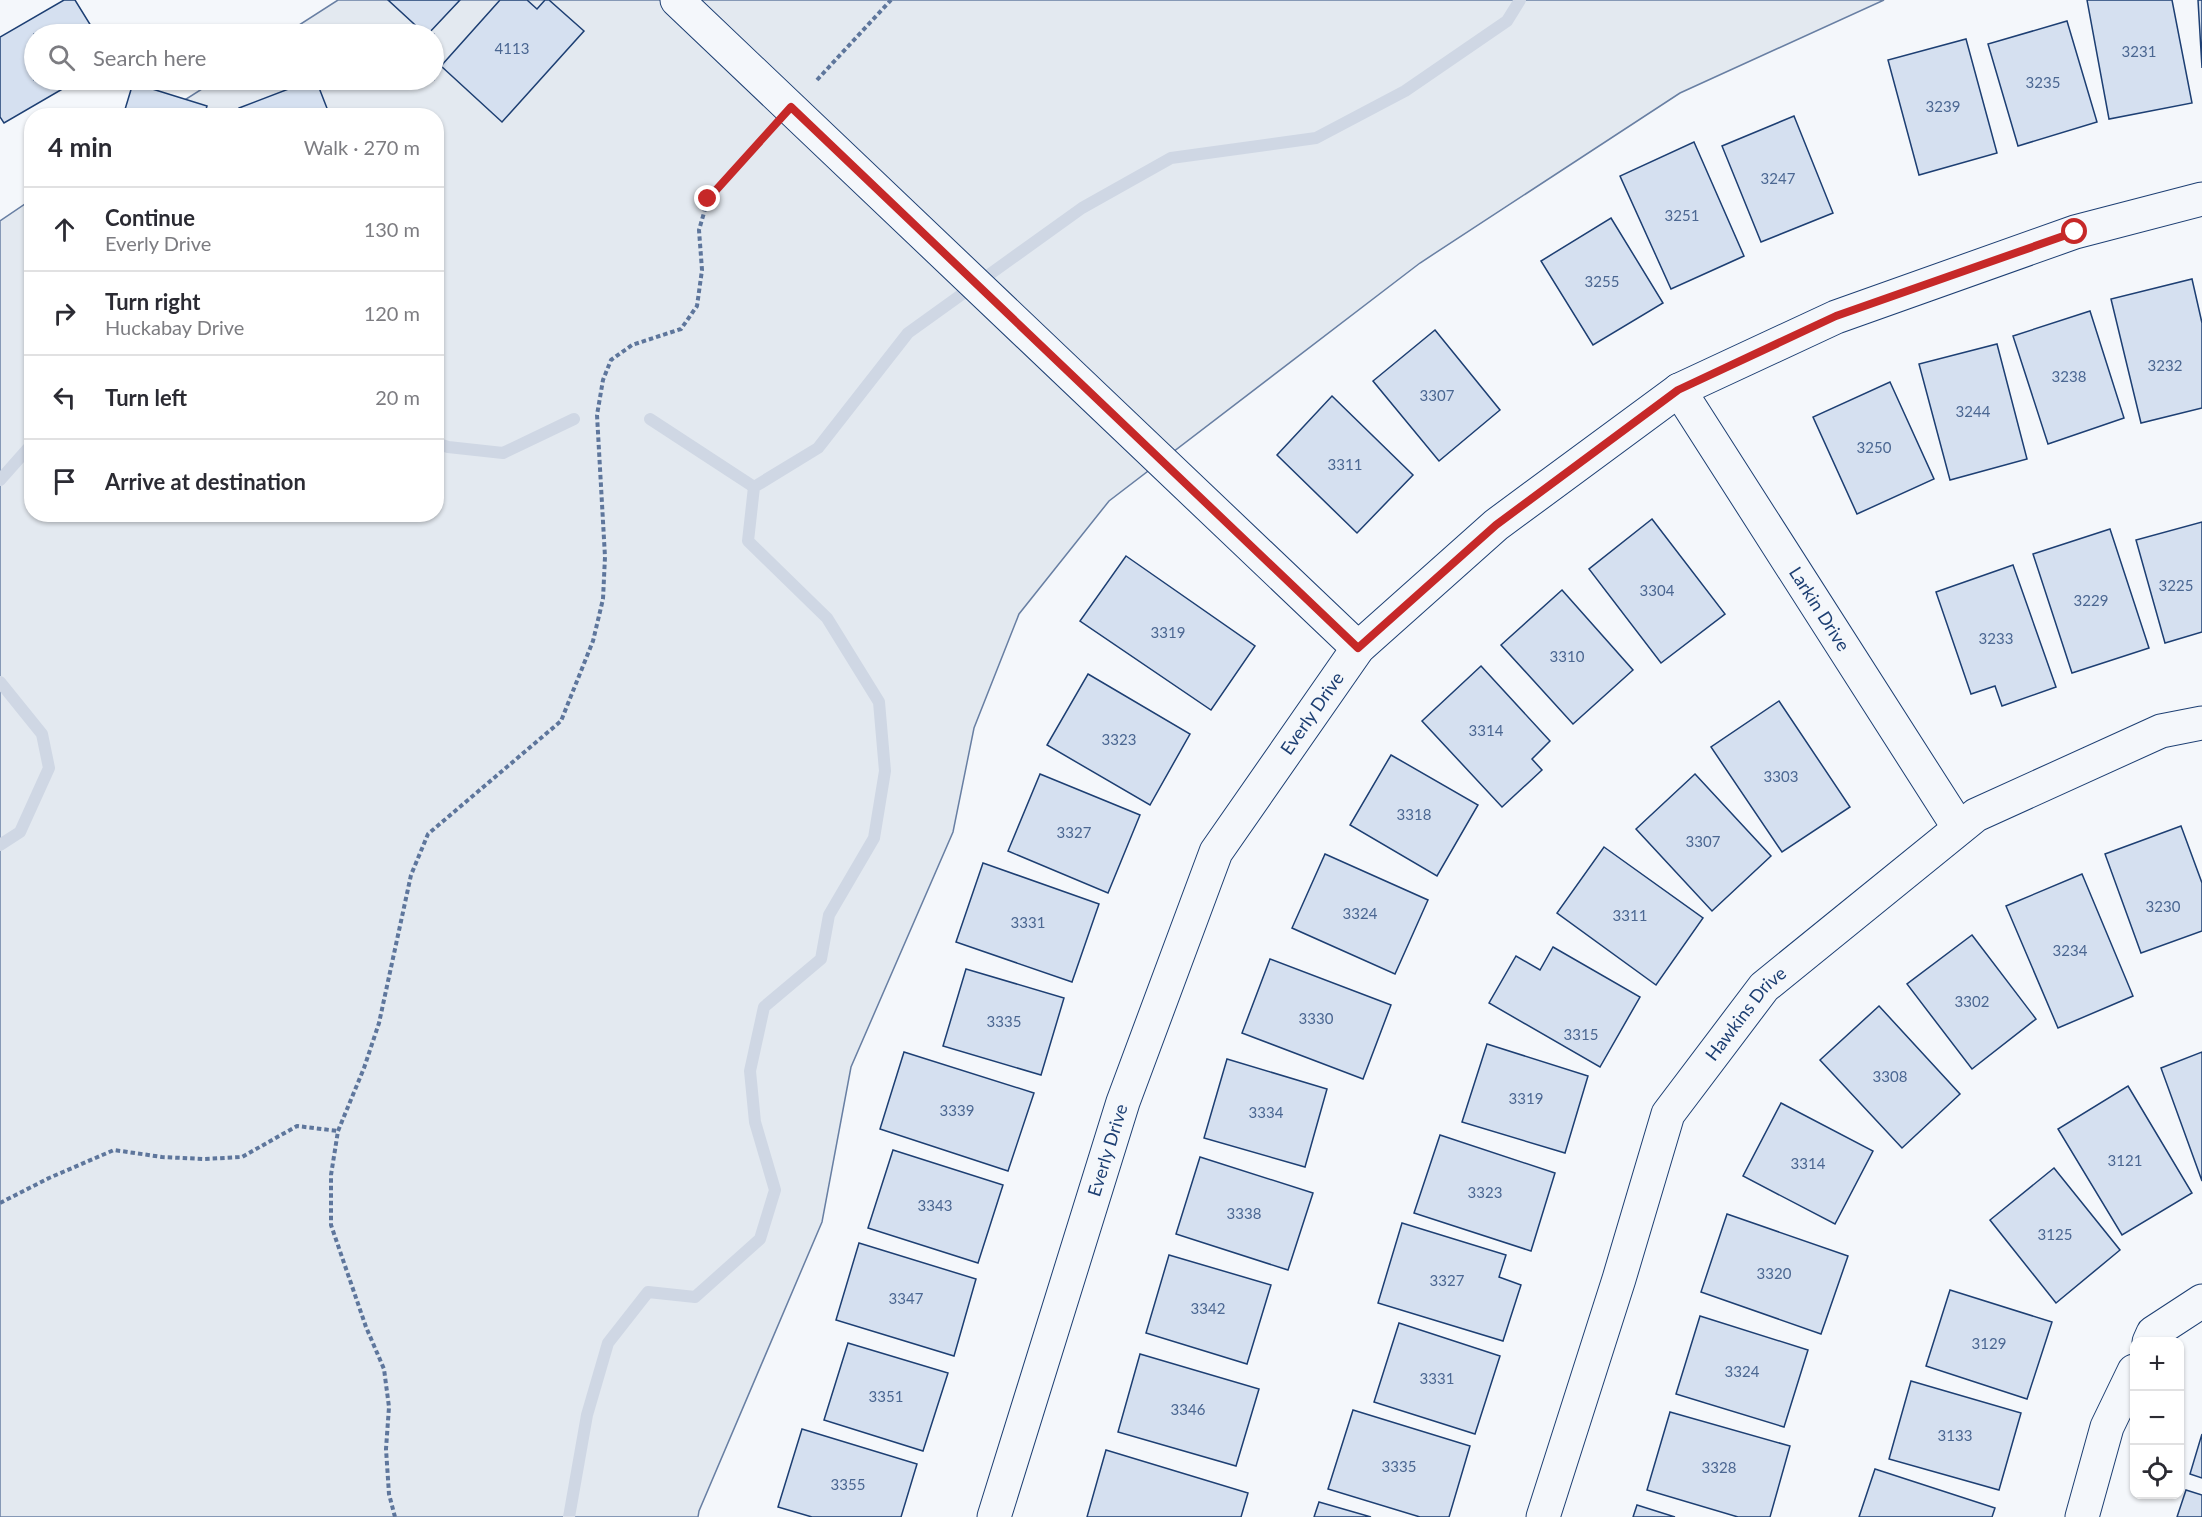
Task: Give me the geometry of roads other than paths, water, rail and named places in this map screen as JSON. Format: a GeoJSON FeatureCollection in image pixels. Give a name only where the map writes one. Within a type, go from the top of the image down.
{"type":"FeatureCollection","features":[{"type":"Feature","properties":{"kind":"street"},"geometry":{"type":"LineString","coordinates":[[677,0],[1358,648]]}},
{"type":"Feature","properties":{"kind":"street","name":"Everly Drive"},"geometry":{"type":"LineString","coordinates":[[994,1517],[1123,1101],[1216,852],[1358,648],[1496,525],[1678,390],[1836,316],[2075,232],[2202,199]]}},
{"type":"Feature","properties":{"kind":"street","name":"Larkin Drive"},"geometry":{"type":"LineString","coordinates":[[1678,390],[1959,828]]}},
{"type":"Feature","properties":{"kind":"street","name":"Hawkins Drive"},"geometry":{"type":"LineString","coordinates":[[1544,1517],[1668,1114],[1764,987],[1976,815],[2161,731],[2202,723]]}},
{"type":"Feature","properties":{"kind":"street"},"geometry":{"type":"LineString","coordinates":[[2151,1337],[2153,1333],[2202,1301]]}},
{"type":"Feature","properties":{"kind":"street"},"geometry":{"type":"LineString","coordinates":[[2082,1517],[2107,1427],[2130,1379]]}},
{"type":"Feature","properties":{"kind":"waterway"},"geometry":{"type":"LineString","coordinates":[[569,1517],[587,1415],[608,1343],[648,1292],[695,1297],[760,1239],[775,1190],[755,1122],[750,1071],[764,1007],[821,959],[829,915],[874,838],[885,771],[879,702],[827,618],[748,541],[754,487],[818,448],[908,333],[1082,208],[1171,158],[1316,138],[1405,91],[1507,21],[1520,0]]}},
{"type":"Feature","properties":{"kind":"waterway"},"geometry":{"type":"LineString","coordinates":[[444,446],[503,453],[574,419]]}},
{"type":"Feature","properties":{"kind":"waterway"},"geometry":{"type":"LineString","coordinates":[[650,419],[754,487]]}},
{"type":"Feature","properties":{"kind":"waterway"},"geometry":{"type":"LineString","coordinates":[[0,480],[24,453]]}},
{"type":"Feature","properties":{"kind":"waterway"},"geometry":{"type":"LineString","coordinates":[[0,682],[42,734],[49,768],[20,832],[0,845]]}}]}
